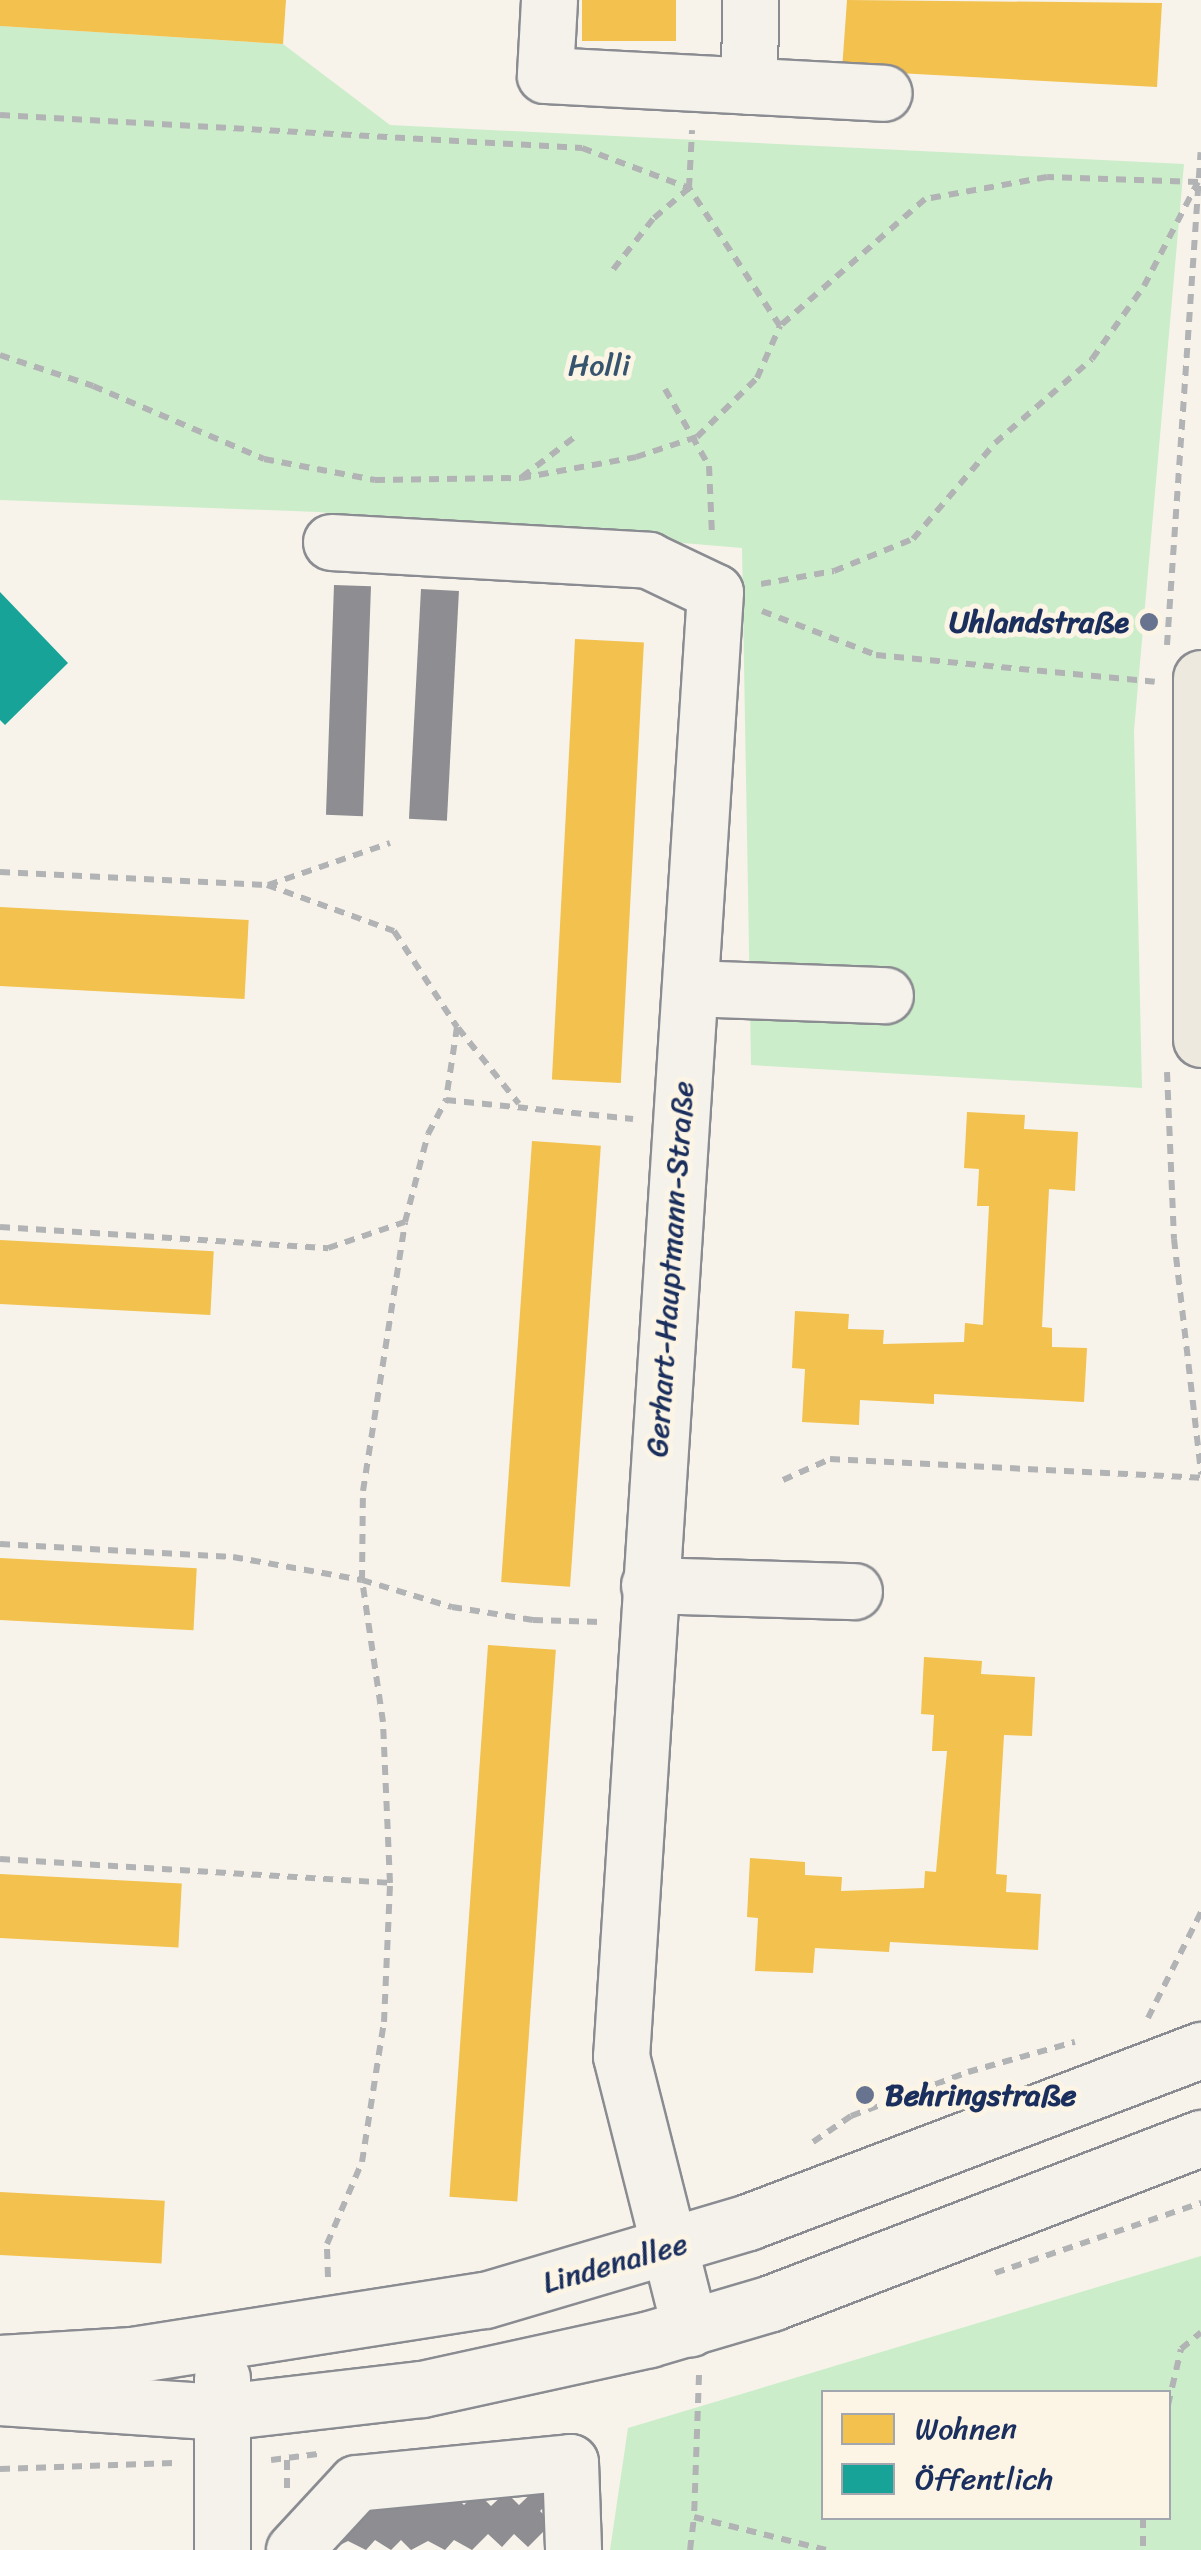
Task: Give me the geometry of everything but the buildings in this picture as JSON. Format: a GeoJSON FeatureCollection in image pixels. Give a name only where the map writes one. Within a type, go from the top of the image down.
{"type":"FeatureCollection","features":[{"type":"Feature","properties":{"kind":"main road"},"geometry":{"type":"LineString","coordinates":[[1183,680],[1201,1039]]}},
{"type":"Feature","properties":{"kind":"street"},"geometry":{"type":"LineString","coordinates":[[549,0],[545,74],[884,93]]}},
{"type":"Feature","properties":{"kind":"street"},"geometry":{"type":"LineString","coordinates":[[748,86],[751,4]]}},
{"type":"Feature","properties":{"kind":"street"},"geometry":{"type":"LineString","coordinates":[[331,542],[648,560],[714,592]]}},
{"type":"Feature","properties":{"kind":"street","name":"Gerhart-Hauptmann-Straße"},"geometry":{"type":"LineString","coordinates":[[695,2349],[621,2056],[714,592]]}},
{"type":"Feature","properties":{"kind":"street"},"geometry":{"type":"LineString","coordinates":[[690,988],[885,996]]}},
{"type":"Feature","properties":{"kind":"street"},"geometry":{"type":"LineString","coordinates":[[648,1604],[854,1591]]}},
{"type":"Feature","properties":{"kind":"street","name":"Lindenallee"},"geometry":{"type":"LineString","coordinates":[[0,2363],[329,2329],[485,2300],[669,2249],[1194,2047]]}},
{"type":"Feature","properties":{"kind":"street"},"geometry":{"type":"LineString","coordinates":[[0,2397],[222,2437],[422,2389],[695,2349],[1196,2142]]}},
{"type":"Feature","properties":{"kind":"street"},"geometry":{"type":"LineString","coordinates":[[222,2342],[222,2550]]}},
{"type":"Feature","properties":{"kind":"street"},"geometry":{"type":"LineString","coordinates":[[294,2550],[356,2483],[570,2462],[573,2550]]}},
{"type":"Feature","properties":{"kind":"path"},"geometry":{"type":"LineString","coordinates":[[612,270],[653,219],[688,188],[695,84]]}},
{"type":"Feature","properties":{"kind":"path"},"geometry":{"type":"LineString","coordinates":[[0,115],[582,148],[688,188],[780,326]]}},
{"type":"Feature","properties":{"kind":"path"},"geometry":{"type":"LineString","coordinates":[[0,355],[93,386],[264,459],[375,480],[520,478],[636,457],[697,437],[757,378],[780,326],[926,199],[1047,177],[1198,182],[1144,286],[1092,360],[995,443],[912,538],[834,571],[714,592]]}},
{"type":"Feature","properties":{"kind":"path"},"geometry":{"type":"LineString","coordinates":[[665,389],[697,437],[709,466],[714,592]]}},
{"type":"Feature","properties":{"kind":"path"},"geometry":{"type":"LineString","coordinates":[[520,478],[576,436]]}},
{"type":"Feature","properties":{"kind":"path"},"geometry":{"type":"LineString","coordinates":[[714,592],[876,655],[1183,680]]}},
{"type":"Feature","properties":{"kind":"path"},"geometry":{"type":"LineString","coordinates":[[267,886],[390,843]]}},
{"type":"Feature","properties":{"kind":"path"},"geometry":{"type":"LineString","coordinates":[[0,872],[267,886],[394,930],[458,1027],[519,1104]]}},
{"type":"Feature","properties":{"kind":"path"},"geometry":{"type":"LineString","coordinates":[[329,2329],[327,2244],[362,2162],[384,2022],[390,1883],[383,1722],[362,1580],[363,1491],[406,1222],[428,1134],[446,1100],[458,1027]]}},
{"type":"Feature","properties":{"kind":"path"},"geometry":{"type":"LineString","coordinates":[[446,1100],[519,1104],[680,1124]]}},
{"type":"Feature","properties":{"kind":"path"},"geometry":{"type":"LineString","coordinates":[[0,1227],[328,1248],[406,1222]]}},
{"type":"Feature","properties":{"kind":"path"},"geometry":{"type":"LineString","coordinates":[[784,1480],[830,1459],[1201,1476],[1174,1239]]}},
{"type":"Feature","properties":{"kind":"path"},"geometry":{"type":"LineString","coordinates":[[0,1544],[232,1557],[362,1580],[452,1607],[533,1620],[648,1604]]}},
{"type":"Feature","properties":{"kind":"path"},"geometry":{"type":"LineString","coordinates":[[0,1858],[390,1883]]}},
{"type":"Feature","properties":{"kind":"path"},"geometry":{"type":"LineString","coordinates":[[1171,2392],[1181,2349],[1201,2332]]}},
{"type":"Feature","properties":{"kind":"path"},"geometry":{"type":"LineString","coordinates":[[690,2550],[694,2517],[695,2349]]}},
{"type":"Feature","properties":{"kind":"path"},"geometry":{"type":"LineString","coordinates":[[0,2469],[222,2437],[287,2459]]}},
{"type":"Feature","properties":{"kind":"path"},"geometry":{"type":"LineString","coordinates":[[694,2517],[826,2550]]}},
{"type":"Feature","properties":{"kind":"path"},"geometry":{"type":"LineString","coordinates":[[1143,2520],[1143,2550]]}},
{"type":"Feature","properties":{"kind":"green space","name":"Holli"},"geometry":{"type":"Polygon","coordinates":[[[0,26],[283,44],[390,125],[1184,164],[1134,731],[1142,1088],[751,1065],[742,548],[318,512],[0,500],[0,26]]]}},
{"type":"Feature","properties":{"kind":"green space"},"geometry":{"type":"Polygon","coordinates":[[[1201,2256],[1201,2550],[610,2550],[628,2428],[1201,2256]]]}},
{"type":"Feature","properties":{"kind":"place","name":"Uhlandstraße"},"geometry":{"type":"Point","coordinates":[1149,622]}},
{"type":"Feature","properties":{"kind":"place","name":"Behringstraße"},"geometry":{"type":"Point","coordinates":[865,2095]}}]}
